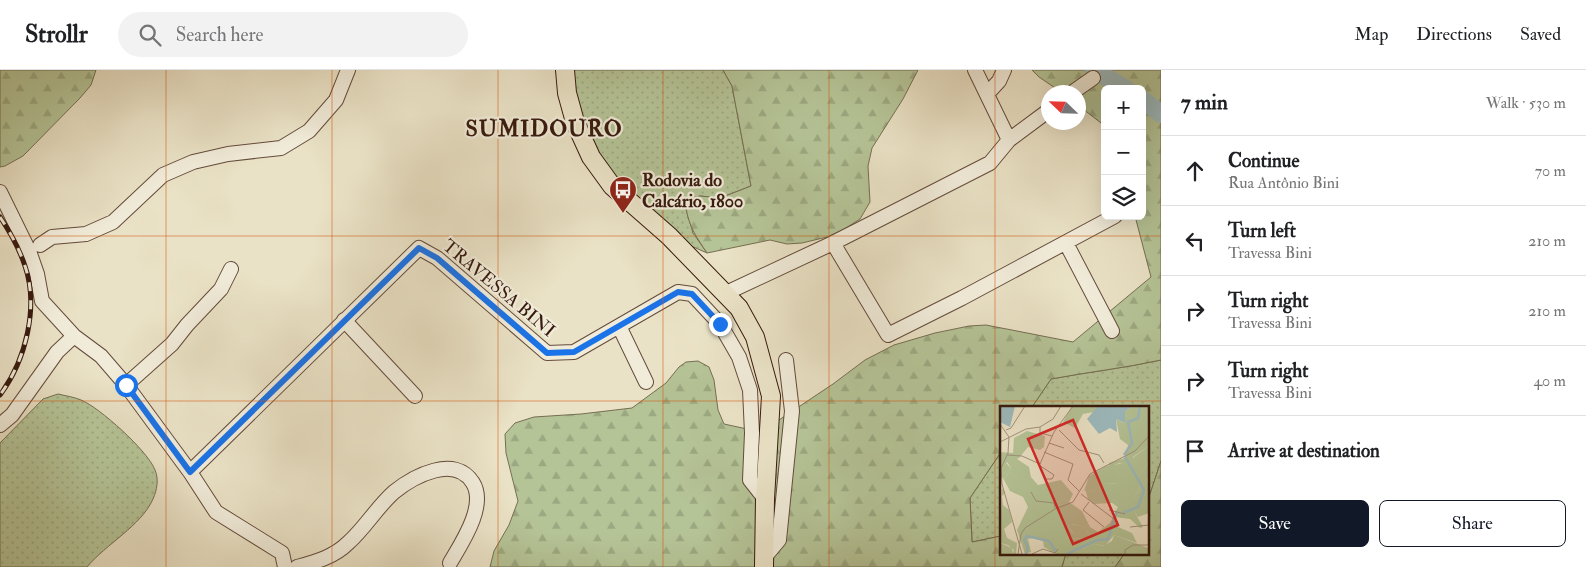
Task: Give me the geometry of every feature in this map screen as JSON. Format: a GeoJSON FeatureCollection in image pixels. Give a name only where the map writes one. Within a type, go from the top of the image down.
{"type":"FeatureCollection","features":[{"type":"Feature","properties":{"kind":"main road"},"geometry":{"type":"LineString","coordinates":[[566,70],[567,93],[575,122],[591,157],[612,186],[669,236],[739,308],[755,336],[771,396],[765,499],[764,563]]}},
{"type":"Feature","properties":{"kind":"street"},"geometry":{"type":"LineString","coordinates":[[34,248],[52,237],[86,234],[113,222],[163,175],[193,162],[228,154],[281,148],[309,131],[336,100],[348,70]]}},
{"type":"Feature","properties":{"kind":"street"},"geometry":{"type":"LineString","coordinates":[[975,70],[1009,140]]}},
{"type":"Feature","properties":{"kind":"street"},"geometry":{"type":"LineString","coordinates":[[986,94],[999,81],[1004,70]]}},
{"type":"Feature","properties":{"kind":"street"},"geometry":{"type":"LineString","coordinates":[[1083,85],[1093,78]]}},
{"type":"Feature","properties":{"kind":"street"},"geometry":{"type":"LineString","coordinates":[[724,294],[834,243],[990,163],[1009,140],[1041,116]]}},
{"type":"Feature","properties":{"kind":"street"},"geometry":{"type":"LineString","coordinates":[[0,192],[34,248],[42,301],[74,336],[101,356],[126,385],[190,472],[216,512],[282,553],[285,567]]}},
{"type":"Feature","properties":{"kind":"street"},"geometry":{"type":"LineString","coordinates":[[834,243],[888,335],[962,298],[1108,220]]}},
{"type":"Feature","properties":{"kind":"street"},"geometry":{"type":"LineString","coordinates":[[1066,243],[1112,331]]}},
{"type":"Feature","properties":{"kind":"street","name":"TRAVESSA BINI"},"geometry":{"type":"LineString","coordinates":[[190,472],[419,248],[437,258],[547,353],[574,352],[678,292],[692,294],[720,324],[739,356],[750,390],[752,433],[750,480],[765,499]]}},
{"type":"Feature","properties":{"kind":"street"},"geometry":{"type":"LineString","coordinates":[[126,385],[172,344],[221,289],[231,269]]}},
{"type":"Feature","properties":{"kind":"street"},"geometry":{"type":"LineString","coordinates":[[344,320],[416,396]]}},
{"type":"Feature","properties":{"kind":"street"},"geometry":{"type":"LineString","coordinates":[[620,326],[646,382]]}},
{"type":"Feature","properties":{"kind":"street"},"geometry":{"type":"LineString","coordinates":[[0,425],[12,415],[56,352],[74,336]]}},
{"type":"Feature","properties":{"kind":"street"},"geometry":{"type":"LineString","coordinates":[[764,563],[780,540],[792,412],[786,360]]}},
{"type":"Feature","properties":{"kind":"street"},"geometry":{"type":"LineString","coordinates":[[297,567],[323,560],[347,544],[394,492],[428,471],[446,468],[464,473],[474,484],[479,500],[468,532],[450,563]]}},
{"type":"Feature","properties":{"kind":"green space"},"geometry":{"type":"Polygon","coordinates":[[[0,70],[96,70],[91,85],[80,98],[23,156],[0,167],[0,70]]]}},
{"type":"Feature","properties":{"kind":"green space"},"geometry":{"type":"Polygon","coordinates":[[[571,70],[723,70],[732,86],[751,186],[720,198],[700,196],[692,198],[686,209],[693,233],[707,253],[678,240],[627,201],[581,127],[571,70]]]}},
{"type":"Feature","properties":{"kind":"green space"},"geometry":{"type":"Polygon","coordinates":[[[723,70],[918,70],[903,99],[872,148],[868,166],[870,202],[860,219],[843,230],[827,237],[802,243],[787,244],[770,240],[707,253],[694,232],[687,215],[686,208],[692,198],[700,196],[720,198],[751,186],[732,86],[723,70]]]}},
{"type":"Feature","properties":{"kind":"green space"},"geometry":{"type":"Polygon","coordinates":[[[1032,70],[1161,70],[1161,360],[1051,379],[1033,406],[1000,406],[1000,453],[970,498],[972,542],[1000,536],[1000,554],[1066,554],[1062,567],[490,567],[494,551],[509,525],[518,501],[506,453],[505,434],[515,423],[534,417],[632,408],[666,383],[679,367],[686,362],[698,361],[709,367],[714,380],[718,410],[724,424],[761,432],[833,384],[865,360],[894,345],[935,333],[969,326],[986,325],[1073,342],[1151,277],[1136,220],[1146,220],[1146,85],[1101,85],[1101,123],[1086,111],[1086,85],[1051,85],[1032,70]]]}},
{"type":"Feature","properties":{"kind":"green space"},"geometry":{"type":"Polygon","coordinates":[[[1161,360],[1161,461],[1148,500],[1148,406],[1033,406],[1051,379],[1161,360]]]}},
{"type":"Feature","properties":{"kind":"green space"},"geometry":{"type":"Polygon","coordinates":[[[58,394],[89,404],[133,441],[151,462],[155,470],[157,481],[154,496],[140,518],[87,567],[0,567],[0,443],[43,399],[58,394]]]}},
{"type":"Feature","properties":{"kind":"green space"},"geometry":{"type":"Polygon","coordinates":[[[1000,453],[1000,536],[972,542],[970,498],[1000,453]]]}},
{"type":"Feature","properties":{"kind":"green space"},"geometry":{"type":"Polygon","coordinates":[[[1161,461],[1161,567],[1115,567],[1124,554],[1148,554],[1148,500],[1161,461]]]}},
{"type":"Feature","properties":{"kind":"green space"},"geometry":{"type":"Polygon","coordinates":[[[1066,554],[1124,554],[1115,567],[1062,567],[1066,554]]]}},
{"type":"Feature","properties":{"kind":"waterway"},"geometry":{"type":"LineString","coordinates":[[1094,70],[1119,85]]}},
{"type":"Feature","properties":{"kind":"waterway"},"geometry":{"type":"LineString","coordinates":[[1146,102],[1161,114]]}},
{"type":"Feature","properties":{"kind":"railway"},"geometry":{"type":"LineString","coordinates":[[0,217],[23,259],[31,299],[28,333],[23,350],[17,366],[0,395]]}},
{"type":"Feature","properties":{"kind":"place","name":"Rodovia do Calcário, 1800"},"geometry":{"type":"Point","coordinates":[623,214]}},
{"type":"Feature","properties":{"kind":"district","name":"SUMIDOURO"},"geometry":{"type":"Point","coordinates":[544,128]}},
{"type":"Feature","properties":{"kind":"route"},"geometry":{"type":"LineString","coordinates":[[126,385],[190,472],[419,248],[437,258],[547,353],[574,352],[678,292],[692,294],[720,324]]}}]}
